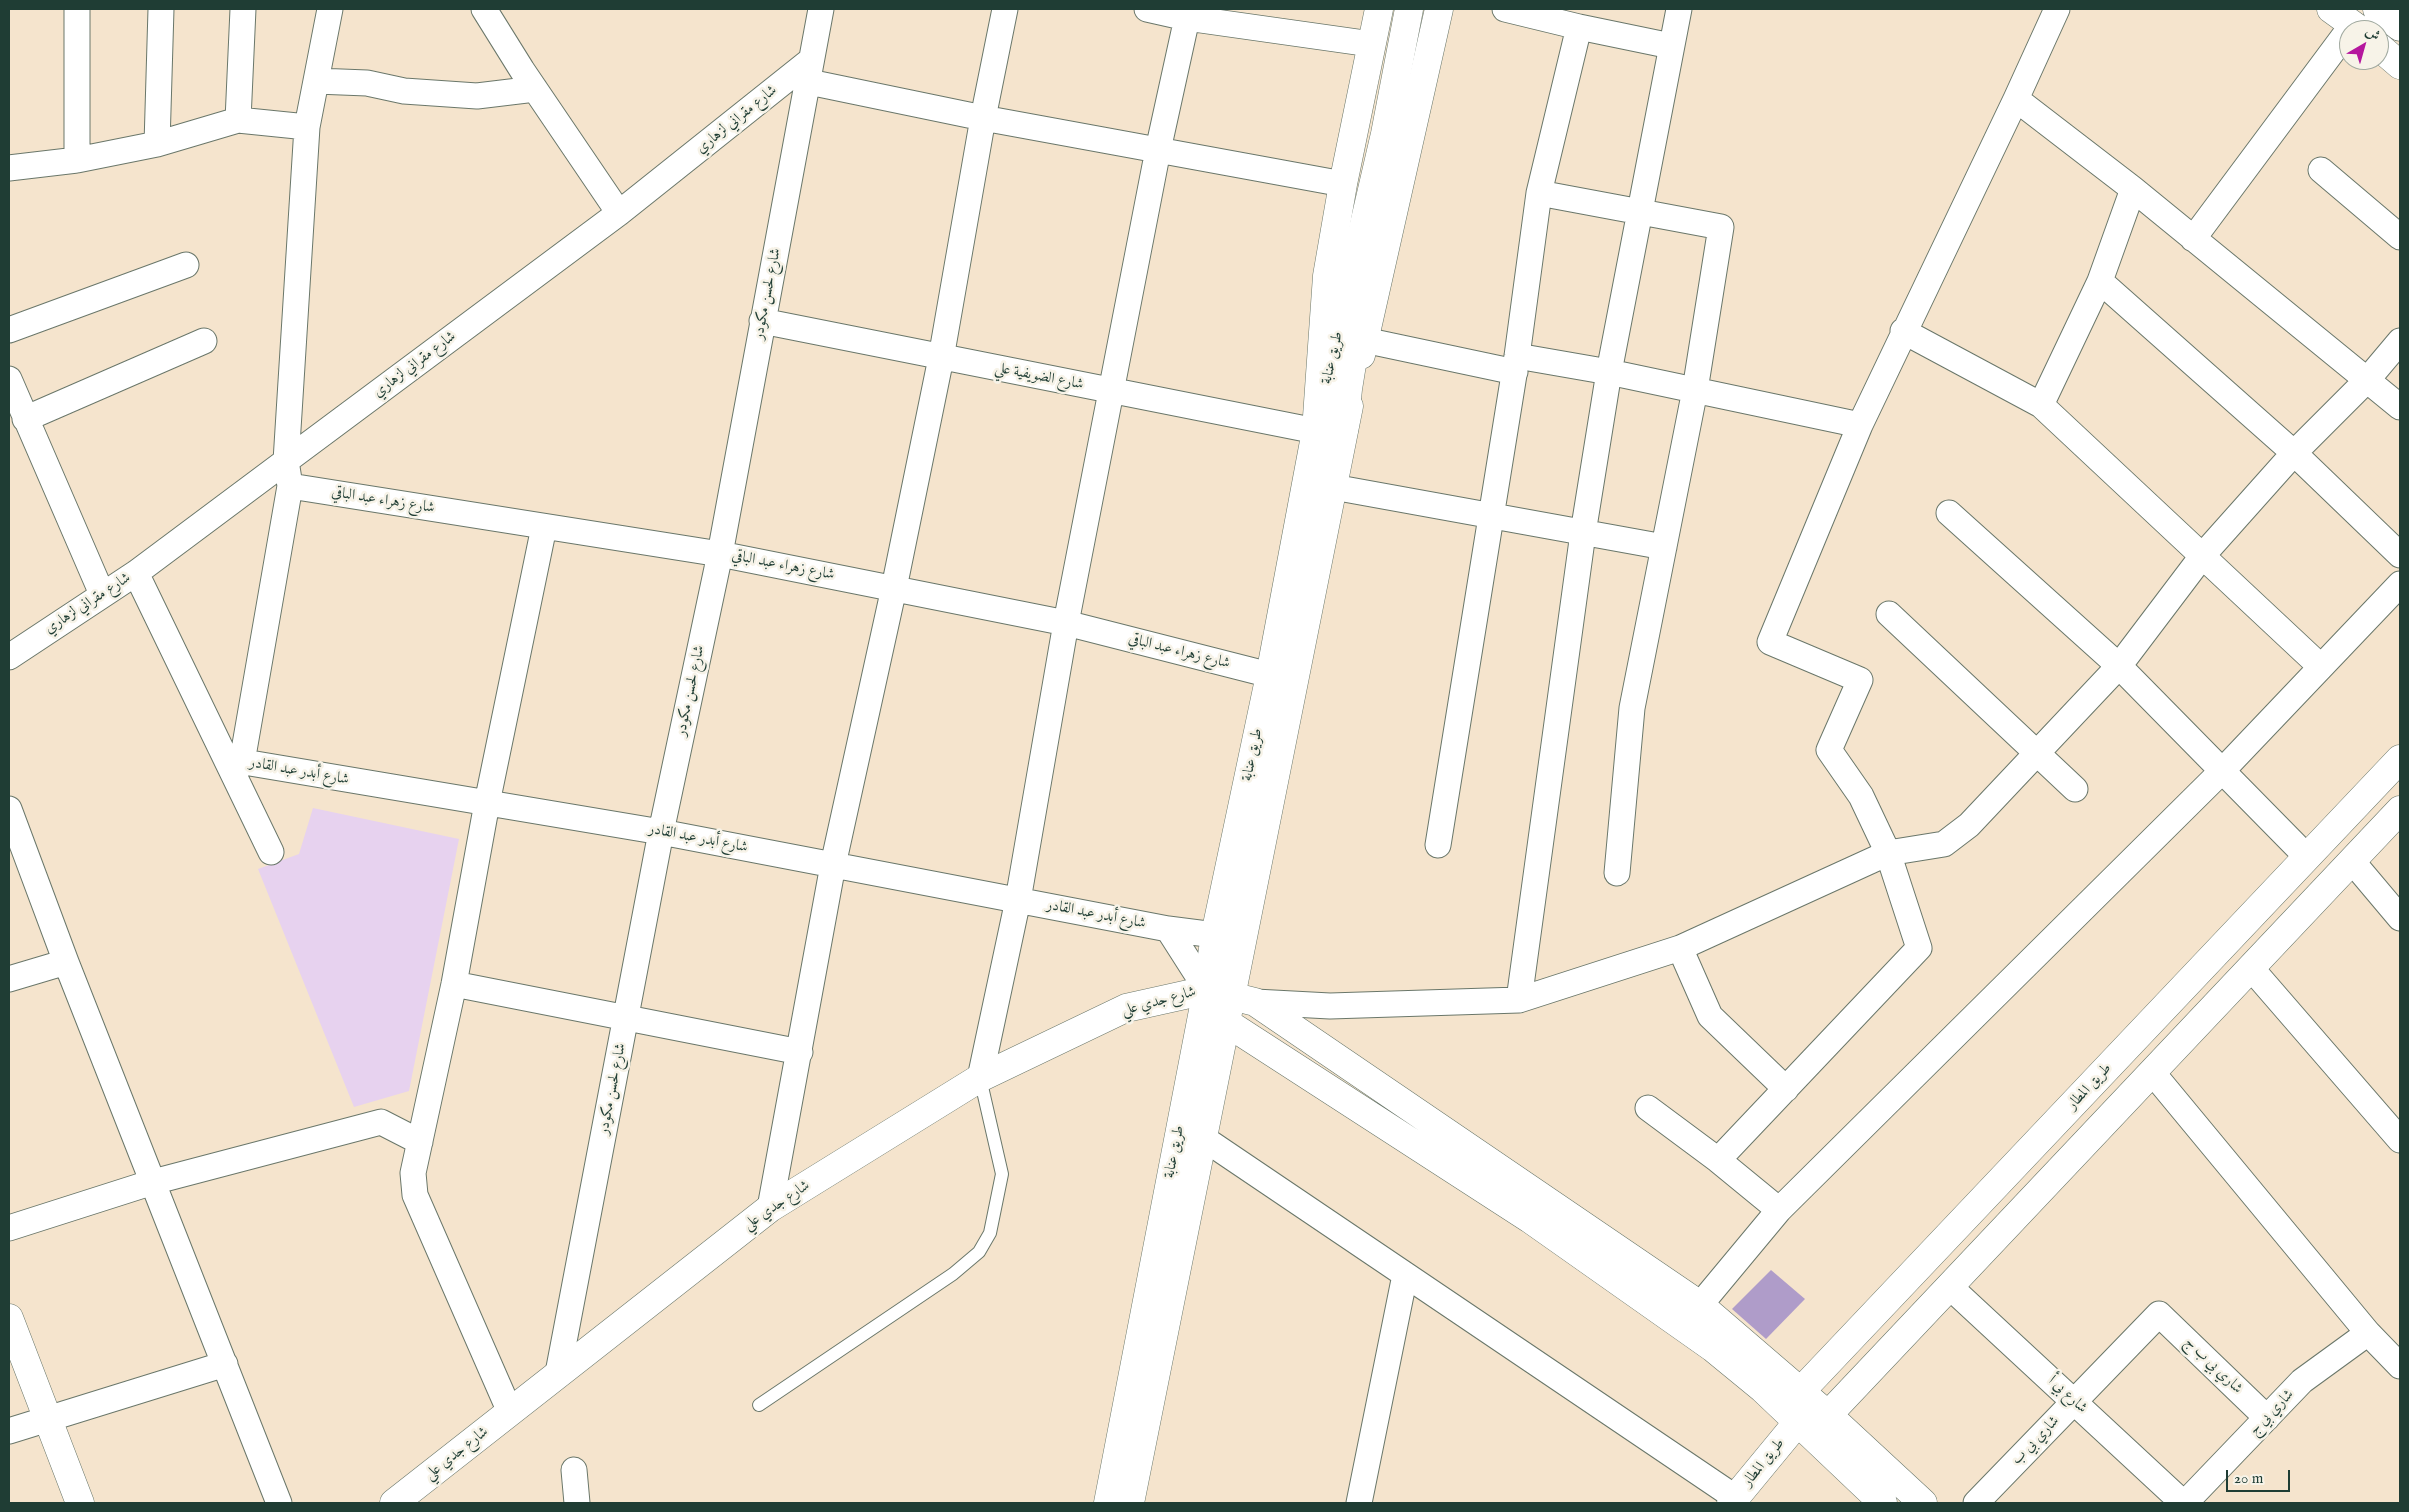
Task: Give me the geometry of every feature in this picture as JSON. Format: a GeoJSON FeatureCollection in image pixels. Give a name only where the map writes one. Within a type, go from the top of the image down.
{"type":"FeatureCollection","features":[{"type":"Feature","properties":{"kind":"main road"},"geometry":{"type":"LineString","coordinates":[[1316,431],[1326,276],[1379,9]]}},
{"type":"Feature","properties":{"kind":"main road","name":"طريق عنابة"},"geometry":{"type":"LineString","coordinates":[[1108,1503],[1232,996],[1215,934],[1270,675],[1316,431],[1385,134],[1409,9]]}},
{"type":"Feature","properties":{"kind":"main road","name":"طريق عنابة"},"geometry":{"type":"LineString","coordinates":[[1130,1503],[1333,487],[1344,429],[1352,360],[1423,9]]}},
{"type":"Feature","properties":{"kind":"main road"},"geometry":{"type":"LineString","coordinates":[[1344,429],[1439,9]]}},
{"type":"Feature","properties":{"kind":"main road"},"geometry":{"type":"LineString","coordinates":[[2330,9],[2346,20]]}},
{"type":"Feature","properties":{"kind":"main road"},"geometry":{"type":"LineString","coordinates":[[2377,9],[2400,27]]}},
{"type":"Feature","properties":{"kind":"main road"},"geometry":{"type":"LineString","coordinates":[[2389,56],[2400,65]]}},
{"type":"Feature","properties":{"kind":"main road","name":"طريق المطار"},"geometry":{"type":"LineString","coordinates":[[1801,1391],[2400,759]]}},
{"type":"Feature","properties":{"kind":"main road"},"geometry":{"type":"LineString","coordinates":[[1797,1423],[1828,1415],[2400,810]]}},
{"type":"Feature","properties":{"kind":"main road"},"geometry":{"type":"LineString","coordinates":[[1232,996],[1700,1306],[1801,1391],[1923,1503]]}},
{"type":"Feature","properties":{"kind":"main road","name":"شارع جدي علي"},"geometry":{"type":"LineString","coordinates":[[394,1503],[770,1208],[980,1078],[1126,1008],[1232,996]]}},
{"type":"Feature","properties":{"kind":"main road"},"geometry":{"type":"LineString","coordinates":[[1227,1023],[1530,1219],[1657,1307],[1713,1348],[1763,1389],[1883,1503]]}},
{"type":"Feature","properties":{"kind":"main road"},"geometry":{"type":"LineString","coordinates":[[9,1318],[80,1503]]}},
{"type":"Feature","properties":{"kind":"main road"},"geometry":{"type":"LineString","coordinates":[[1797,1423],[1801,1391]]}},
{"type":"Feature","properties":{"kind":"main road","name":"طريق المطار"},"geometry":{"type":"LineString","coordinates":[[1733,1501],[1797,1423]]}},
{"type":"Feature","properties":{"kind":"street"},"geometry":{"type":"LineString","coordinates":[[76,160],[77,9]]}},
{"type":"Feature","properties":{"kind":"street"},"geometry":{"type":"LineString","coordinates":[[157,144],[162,9]]}},
{"type":"Feature","properties":{"kind":"street"},"geometry":{"type":"LineString","coordinates":[[238,120],[243,9]]}},
{"type":"Feature","properties":{"kind":"street"},"geometry":{"type":"LineString","coordinates":[[234,761],[290,486],[286,461],[307,127],[330,9]]}},
{"type":"Feature","properties":{"kind":"street"},"geometry":{"type":"LineString","coordinates":[[484,9],[535,89],[619,213]]}},
{"type":"Feature","properties":{"kind":"street","name":"شارع لحسن مكودر"},"geometry":{"type":"LineString","coordinates":[[558,1373],[661,832],[720,554],[821,9]]}},
{"type":"Feature","properties":{"kind":"street"},"geometry":{"type":"LineString","coordinates":[[770,1208],[833,865],[894,588],[941,358],[983,118],[1005,9]]}},
{"type":"Feature","properties":{"kind":"street"},"geometry":{"type":"LineString","coordinates":[[1147,9],[1371,44]]}},
{"type":"Feature","properties":{"kind":"street"},"geometry":{"type":"LineString","coordinates":[[1505,9],[1671,46]]}},
{"type":"Feature","properties":{"kind":"street"},"geometry":{"type":"LineString","coordinates":[[1518,1000],[1583,533],[1609,372],[1679,9]]}},
{"type":"Feature","properties":{"kind":"street"},"geometry":{"type":"LineString","coordinates":[[1718,1160],[1919,948],[1888,853],[1861,796],[1829,750],[1860,680],[1770,642],[1860,425],[2057,9]]}},
{"type":"Feature","properties":{"kind":"street"},"geometry":{"type":"LineString","coordinates":[[980,1078],[1018,900],[1066,623],[1158,150],[1179,14]]}},
{"type":"Feature","properties":{"kind":"street"},"geometry":{"type":"LineString","coordinates":[[1438,845],[1516,364],[1539,193],[1579,27]]}},
{"type":"Feature","properties":{"kind":"street"},"geometry":{"type":"LineString","coordinates":[[2193,239],[2339,49]]}},
{"type":"Feature","properties":{"kind":"street"},"geometry":{"type":"LineString","coordinates":[[810,71],[983,118],[1343,184]]}},
{"type":"Feature","properties":{"kind":"street","name":"شارع مقراني لزهاري"},"geometry":{"type":"LineString","coordinates":[[9,657],[136,572],[810,71]]}},
{"type":"Feature","properties":{"kind":"street"},"geometry":{"type":"LineString","coordinates":[[316,81],[368,83],[404,91],[477,96],[535,89]]}},
{"type":"Feature","properties":{"kind":"street"},"geometry":{"type":"LineString","coordinates":[[2016,99],[2133,189],[2368,379],[2400,408]]}},
{"type":"Feature","properties":{"kind":"street"},"geometry":{"type":"LineString","coordinates":[[9,168],[76,160],[157,144],[238,120],[307,127]]}},
{"type":"Feature","properties":{"kind":"street"},"geometry":{"type":"LineString","coordinates":[[2321,170],[2400,237]]}},
{"type":"Feature","properties":{"kind":"street"},"geometry":{"type":"LineString","coordinates":[[2041,405],[2100,281],[2133,189]]}},
{"type":"Feature","properties":{"kind":"street"},"geometry":{"type":"LineString","coordinates":[[1539,193],[1721,227],[1695,390],[1632,708],[1616,873]]}},
{"type":"Feature","properties":{"kind":"street"},"geometry":{"type":"LineString","coordinates":[[9,330],[186,265]]}},
{"type":"Feature","properties":{"kind":"street"},"geometry":{"type":"LineString","coordinates":[[2100,281],[2294,453],[2400,556]]}},
{"type":"Feature","properties":{"kind":"street","name":"شارع الضويفية علي"},"geometry":{"type":"LineString","coordinates":[[762,321],[1316,431]]}},
{"type":"Feature","properties":{"kind":"street"},"geometry":{"type":"LineString","coordinates":[[1903,331],[2041,405],[2203,554],[2321,667]]}},
{"type":"Feature","properties":{"kind":"street"},"geometry":{"type":"LineString","coordinates":[[1364,340],[1516,364],[1609,372],[1860,425]]}},
{"type":"Feature","properties":{"kind":"street"},"geometry":{"type":"LineString","coordinates":[[25,419],[204,341]]}},
{"type":"Feature","properties":{"kind":"street"},"geometry":{"type":"LineString","coordinates":[[1168,929],[1232,996],[1330,1006],[1518,1000],[1680,948],[1888,853],[1944,844],[1969,825],[2119,666],[2203,554],[2294,453],[2368,379],[2400,341]]}},
{"type":"Feature","properties":{"kind":"street"},"geometry":{"type":"LineString","coordinates":[[9,380],[102,594]]}},
{"type":"Feature","properties":{"kind":"street","name":"شارع زهراء عبد الباقي"},"geometry":{"type":"LineString","coordinates":[[290,486],[720,554],[1066,623],[1270,675]]}},
{"type":"Feature","properties":{"kind":"street"},"geometry":{"type":"LineString","coordinates":[[1333,487],[1492,514],[1583,533],[1664,547]]}},
{"type":"Feature","properties":{"kind":"street"},"geometry":{"type":"LineString","coordinates":[[1950,513],[2119,666],[2307,857]]}},
{"type":"Feature","properties":{"kind":"street"},"geometry":{"type":"LineString","coordinates":[[510,1412],[415,1195],[413,1173],[454,984],[487,803],[544,527]]}},
{"type":"Feature","properties":{"kind":"street"},"geometry":{"type":"LineString","coordinates":[[136,572],[234,761],[271,852]]}},
{"type":"Feature","properties":{"kind":"street"},"geometry":{"type":"LineString","coordinates":[[1700,1306],[1779,1210],[2222,771],[2400,584]]}},
{"type":"Feature","properties":{"kind":"street"},"geometry":{"type":"LineString","coordinates":[[1889,614],[2038,752],[2075,789]]}},
{"type":"Feature","properties":{"kind":"street","name":"شارع أبدر عبد القادر"},"geometry":{"type":"LineString","coordinates":[[234,761],[661,832],[1168,929],[1215,934]]}},
{"type":"Feature","properties":{"kind":"street"},"geometry":{"type":"LineString","coordinates":[[9,808],[66,962],[279,1503]]}},
{"type":"Feature","properties":{"kind":"street"},"geometry":{"type":"LineString","coordinates":[[2352,861],[2400,918]]}},
{"type":"Feature","properties":{"kind":"street"},"geometry":{"type":"LineString","coordinates":[[1680,948],[1710,1016],[1786,1089]]}},
{"type":"Feature","properties":{"kind":"street"},"geometry":{"type":"LineString","coordinates":[[9,979],[66,962]]}},
{"type":"Feature","properties":{"kind":"street"},"geometry":{"type":"LineString","coordinates":[[2251,968],[2400,1140]]}},
{"type":"Feature","properties":{"kind":"street"},"geometry":{"type":"LineString","coordinates":[[454,984],[800,1052]]}},
{"type":"Feature","properties":{"kind":"street"},"geometry":{"type":"LineString","coordinates":[[2152,1072],[2368,1333],[2400,1366]]}},
{"type":"Feature","properties":{"kind":"street"},"geometry":{"type":"LineString","coordinates":[[1648,1108],[1718,1160],[1779,1210]]}},
{"type":"Feature","properties":{"kind":"street"},"geometry":{"type":"LineString","coordinates":[[9,1228],[153,1182],[381,1122],[420,1142]]}},
{"type":"Feature","properties":{"kind":"street"},"geometry":{"type":"LineString","coordinates":[[1203,1138],[1733,1501]]}},
{"type":"Feature","properties":{"kind":"street"},"geometry":{"type":"LineString","coordinates":[[1359,1503],[1405,1275]]}},
{"type":"Feature","properties":{"kind":"street","name":"شارع بي أ"},"geometry":{"type":"LineString","coordinates":[[1950,1286],[2184,1503]]}},
{"type":"Feature","properties":{"kind":"street","name":"شاري بي ب"},"geometry":{"type":"LineString","coordinates":[[1976,1503],[2159,1314]]}},
{"type":"Feature","properties":{"kind":"street","name":"شاري بي ب ج"},"geometry":{"type":"LineString","coordinates":[[2159,1314],[2267,1418]]}},
{"type":"Feature","properties":{"kind":"street","name":"شاري بي ج"},"geometry":{"type":"LineString","coordinates":[[2184,1503],[2302,1381],[2368,1333]]}},
{"type":"Feature","properties":{"kind":"street"},"geometry":{"type":"LineString","coordinates":[[9,1430],[224,1364]]}},
{"type":"Feature","properties":{"kind":"street"},"geometry":{"type":"LineString","coordinates":[[574,1470],[577,1503]]}},
{"type":"Feature","properties":{"kind":"lane"},"geometry":{"type":"LineString","coordinates":[[759,1405],[952,1274],[979,1252],[990,1233],[1002,1174],[980,1078]]}},
{"type":"Feature","properties":{"kind":"shaded area"},"geometry":{"type":"Polygon","coordinates":[[[313,808],[459,839],[409,1091],[354,1107],[258,869],[299,854],[313,808]]]}},
{"type":"Feature","properties":{"kind":"building"},"geometry":{"type":"Polygon","coordinates":[[[1771,1270],[1805,1299],[1766,1339],[1732,1309],[1771,1270]]]}}]}
